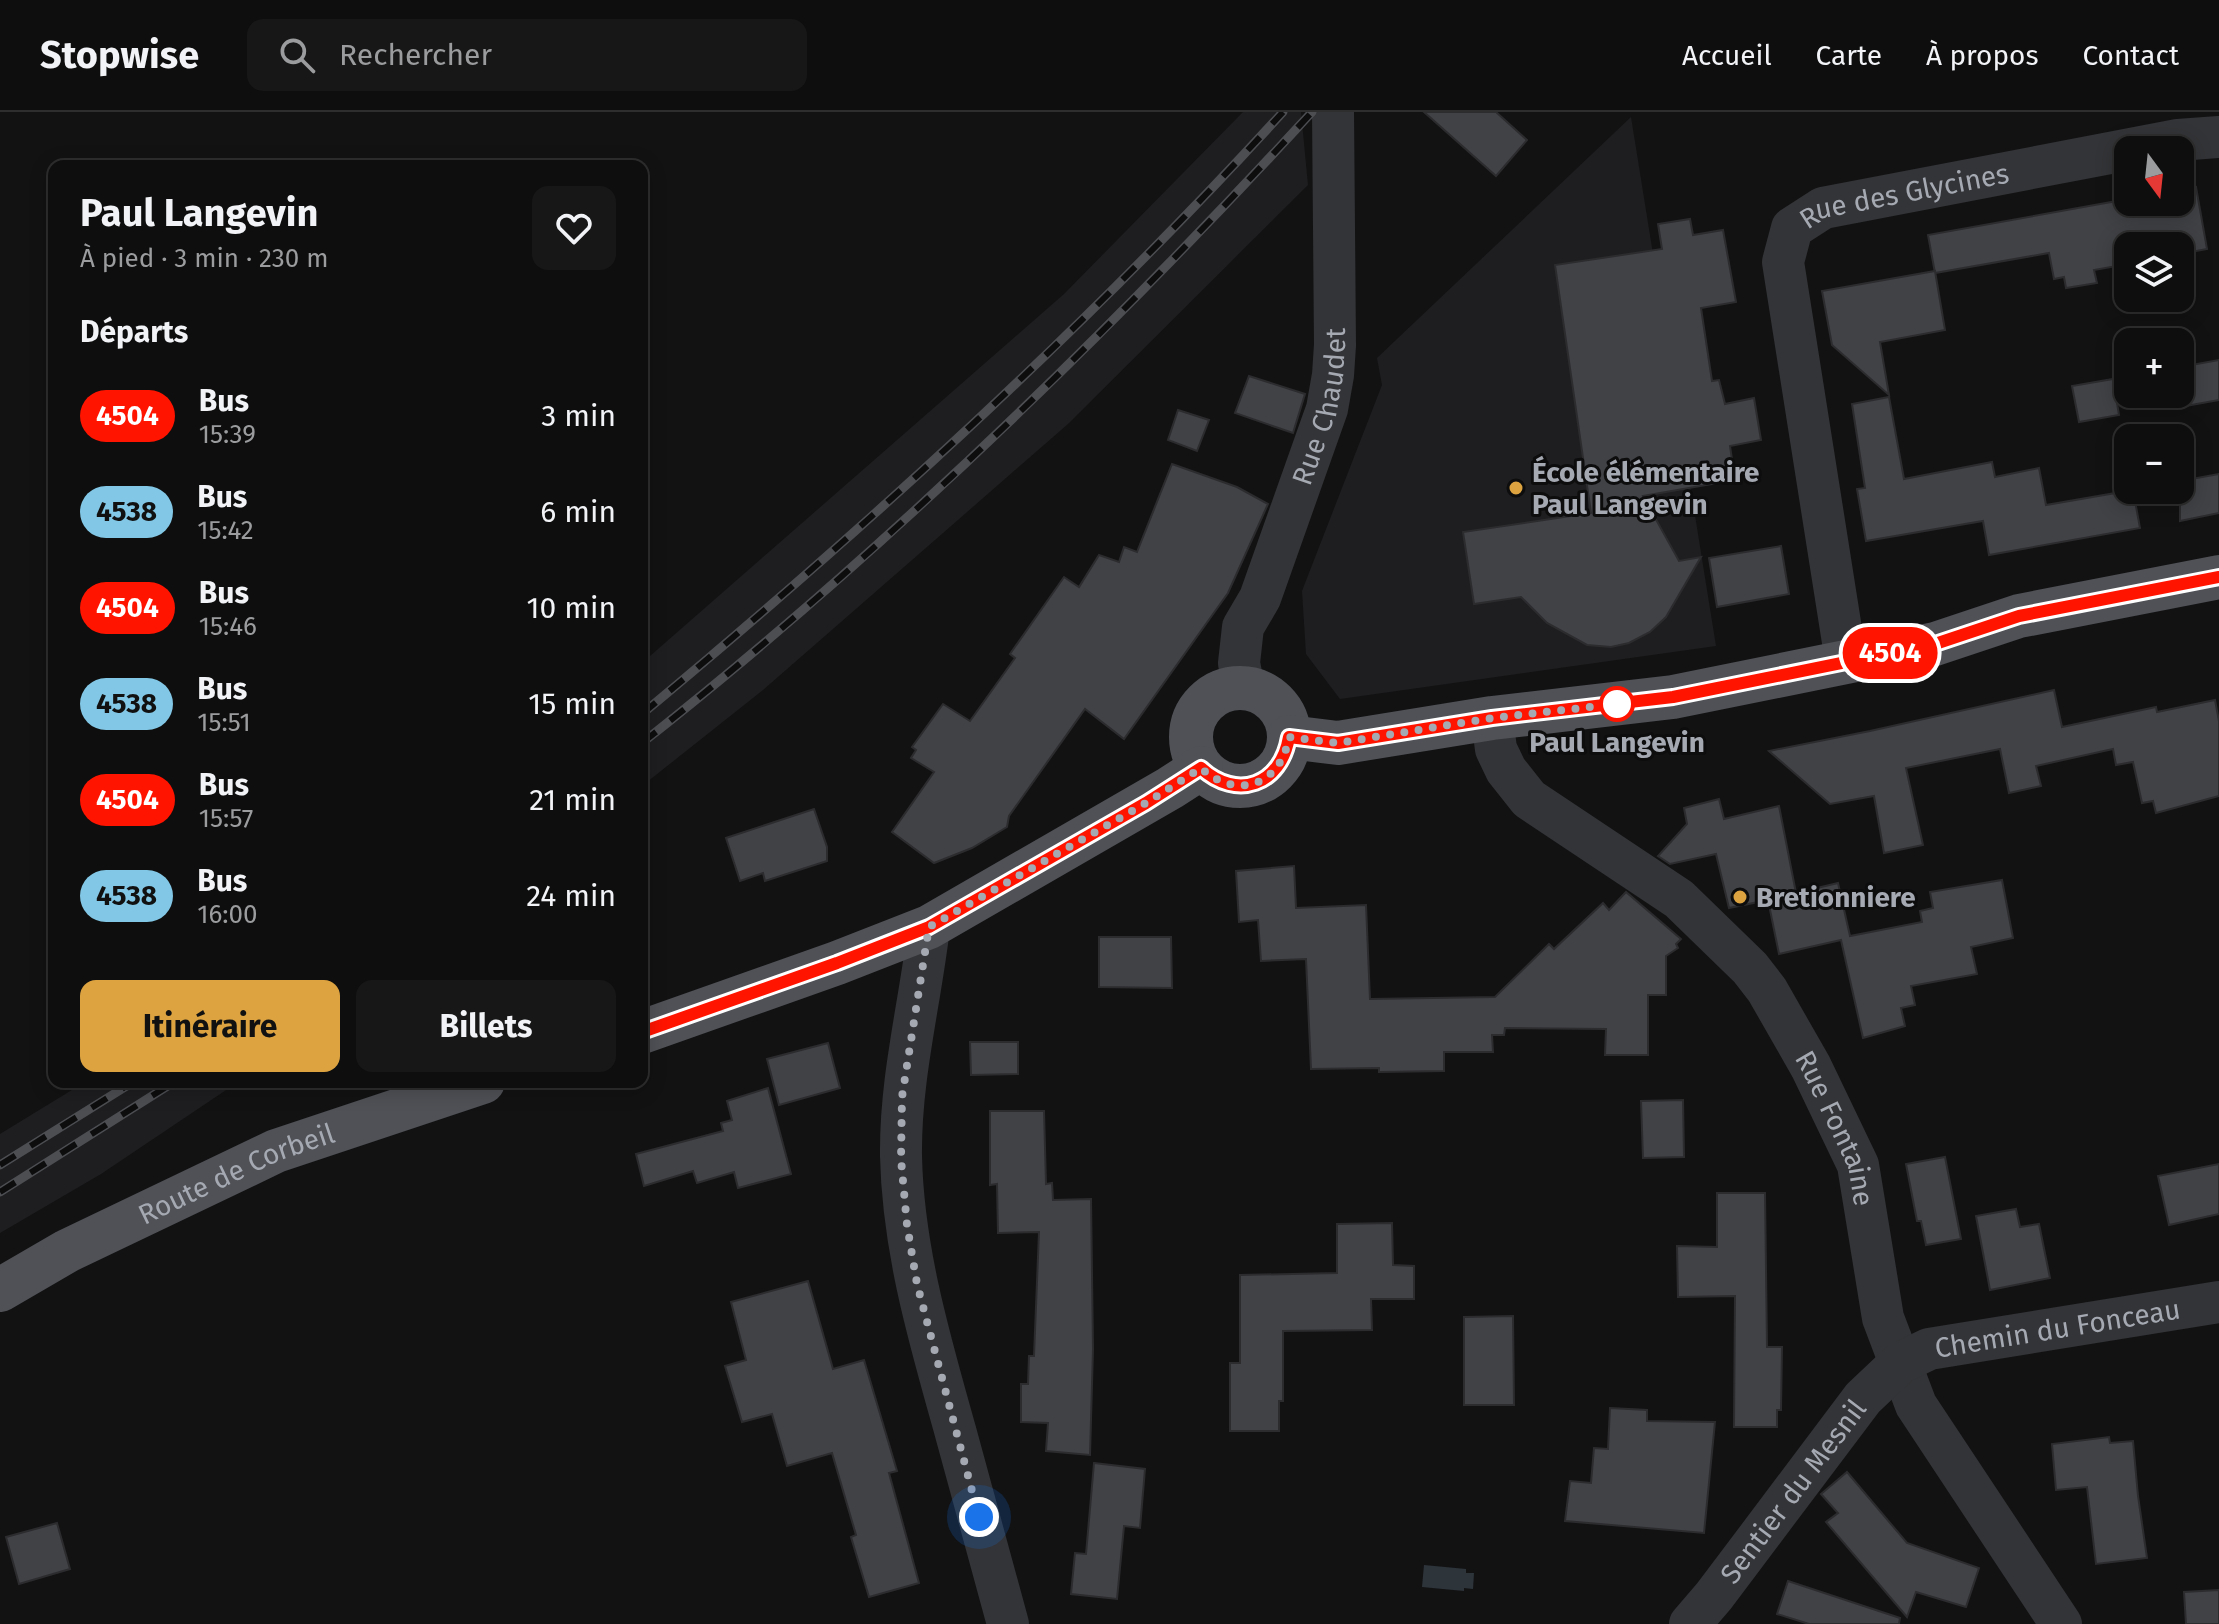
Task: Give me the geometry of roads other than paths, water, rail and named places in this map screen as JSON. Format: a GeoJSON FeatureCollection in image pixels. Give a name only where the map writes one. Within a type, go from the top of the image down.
{"type":"FeatureCollection","features":[{"type":"Feature","properties":{"kind":"main road"},"geometry":{"type":"LineString","coordinates":[[1289,737],[1338,743],[1492,718],[1673,697],[1935,644],[2019,616],[2219,577]]}},
{"type":"Feature","properties":{"kind":"main road"},"geometry":{"type":"LineString","coordinates":[[1244,689],[1258,692],[1280,710],[1287,723],[1289,737],[1279,766],[1256,783],[1241,786],[1212,778],[1201,768],[1193,753],[1191,737],[1193,721],[1201,707],[1213,696],[1227,690],[1244,689]]}},
{"type":"Feature","properties":{"kind":"main road"},"geometry":{"type":"LineString","coordinates":[[648,1030],[929,927],[1158,796],[1201,768]]}},
{"type":"Feature","properties":{"kind":"main road","name":"Route de Corbeil"},"geometry":{"type":"LineString","coordinates":[[0,1290],[67,1251],[276,1151],[465,1088]]}},
{"type":"Feature","properties":{"kind":"street","name":"Rue Chaudet"},"geometry":{"type":"LineString","coordinates":[[1244,689],[1239,663],[1243,627],[1260,598],[1329,397],[1335,345],[1333,112]]}},
{"type":"Feature","properties":{"kind":"street","name":"Rue des Glycines"},"geometry":{"type":"LineString","coordinates":[[1846,661],[1783,262],[1792,228],[1823,208],[2178,140],[2219,137]]}},
{"type":"Feature","properties":{"kind":"street","name":"Rue Fontaine"},"geometry":{"type":"LineString","coordinates":[[1492,718],[1496,749],[1506,770],[1529,799],[1679,899],[1750,968],[1767,990],[1811,1067],[1858,1165],[1883,1318],[1916,1405],[2061,1624]]}},
{"type":"Feature","properties":{"kind":"street"},"geometry":{"type":"LineString","coordinates":[[929,927],[902,1097],[901,1159],[907,1225],[933,1353],[1008,1624]]}},
{"type":"Feature","properties":{"kind":"street","name":"Chemin du Fonceau"},"geometry":{"type":"LineString","coordinates":[[1900,1363],[1929,1349],[2219,1302]]}},
{"type":"Feature","properties":{"kind":"street","name":"Sentier du Mesnil"},"geometry":{"type":"LineString","coordinates":[[1690,1624],[1863,1398],[1900,1363]]}},
{"type":"Feature","properties":{"kind":"railway"},"geometry":{"type":"LineString","coordinates":[[648,709],[810,571],[973,424],[1131,271],[1283,112]]}},
{"type":"Feature","properties":{"kind":"railway"},"geometry":{"type":"LineString","coordinates":[[648,738],[819,596],[990,441],[1154,279],[1312,112]]}},
{"type":"Feature","properties":{"kind":"railway"},"geometry":{"type":"LineString","coordinates":[[0,1165],[123,1088]]}},
{"type":"Feature","properties":{"kind":"railway"},"geometry":{"type":"LineString","coordinates":[[0,1192],[165,1088]]}},
{"type":"Feature","properties":{"kind":"place","name":"École élémentaire Paul Langevin"},"geometry":{"type":"Point","coordinates":[1516,488]}},
{"type":"Feature","properties":{"kind":"place","name":"Paul Langevin"},"geometry":{"type":"Point","coordinates":[1617,704]}},
{"type":"Feature","properties":{"kind":"place","name":"Bretionniere"},"geometry":{"type":"Point","coordinates":[1740,897]}}]}
